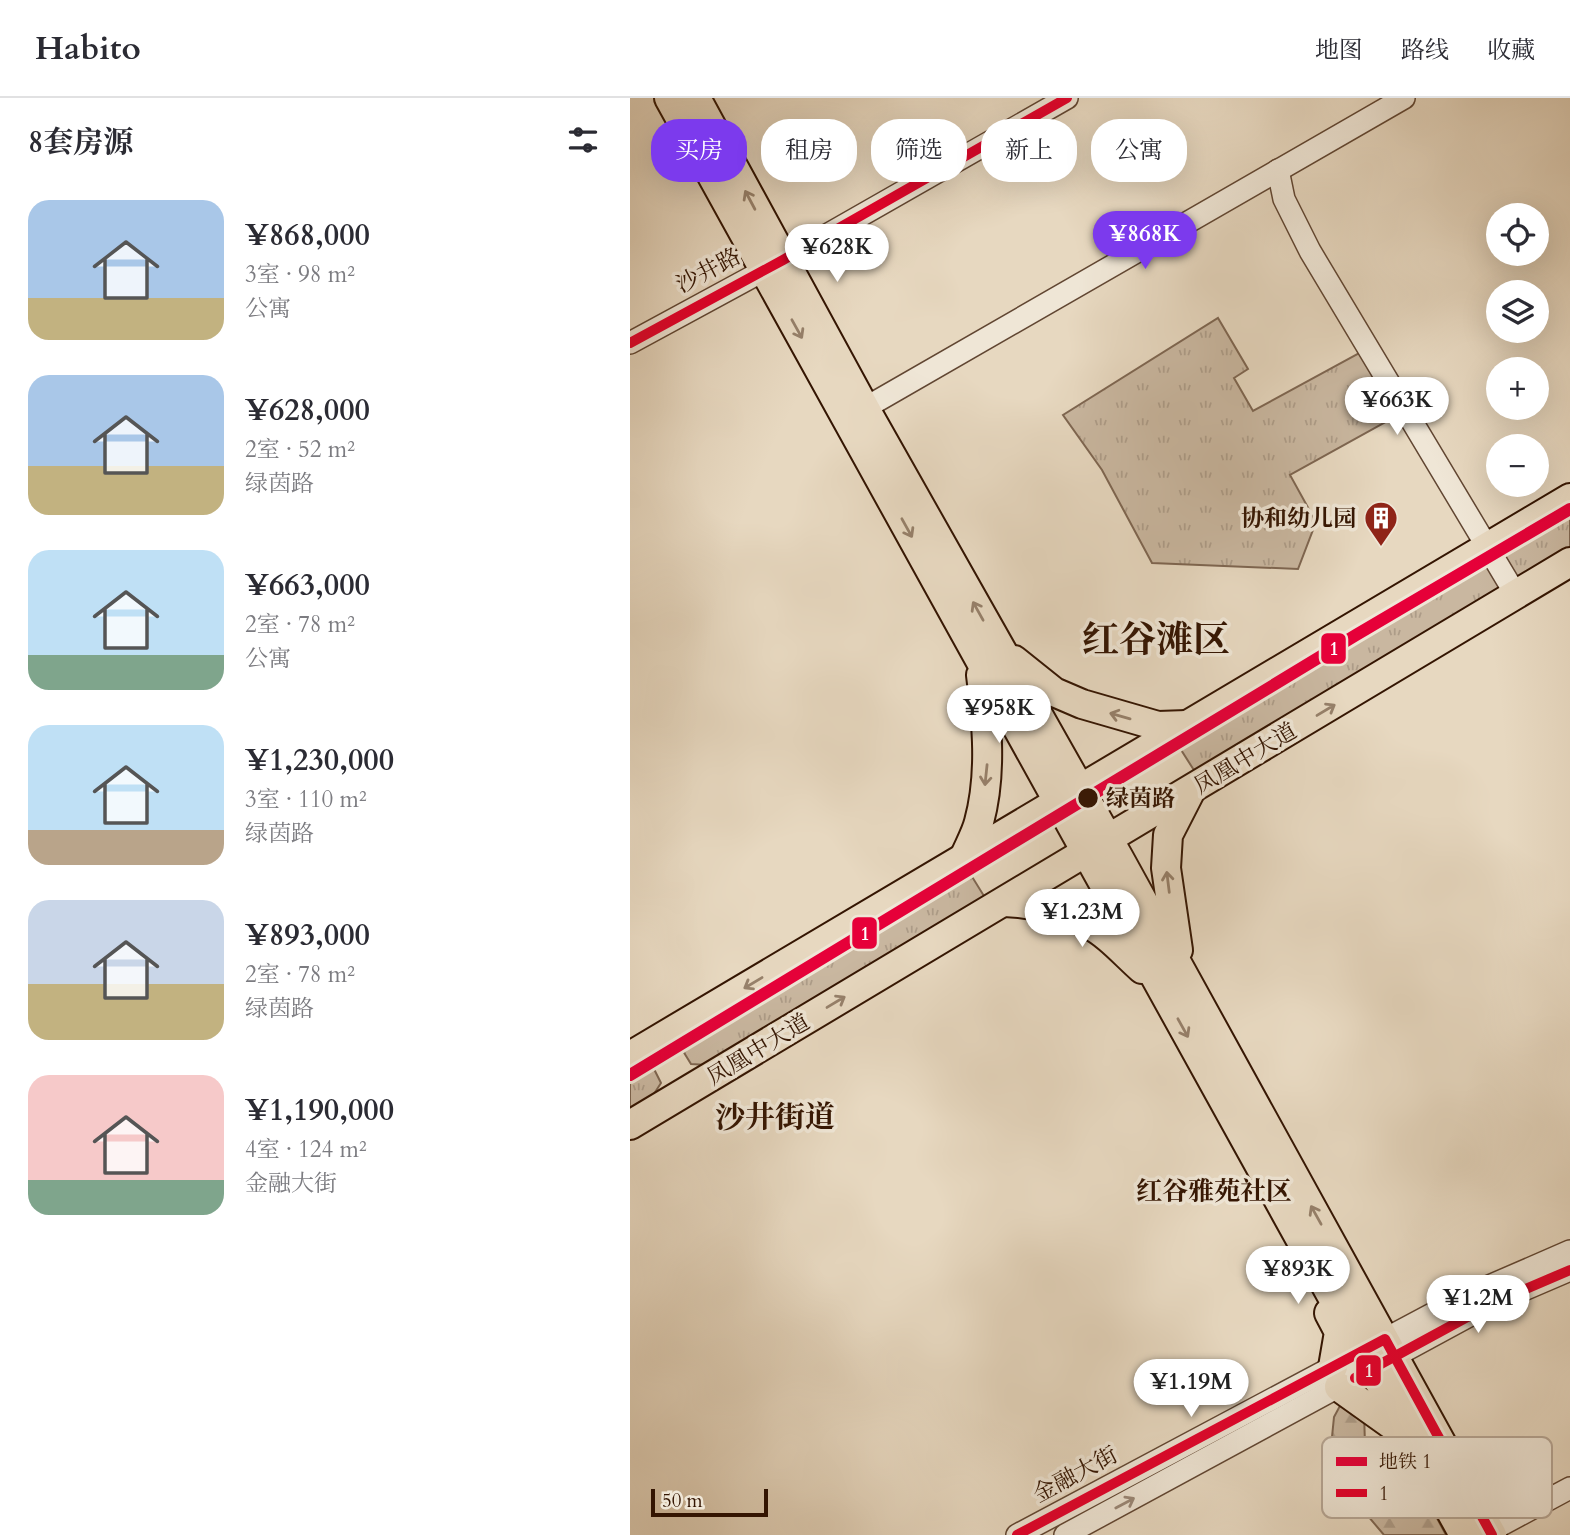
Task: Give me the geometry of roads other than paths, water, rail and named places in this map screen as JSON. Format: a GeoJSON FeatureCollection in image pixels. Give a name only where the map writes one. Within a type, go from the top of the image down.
{"type":"FeatureCollection","features":[{"type":"Feature","properties":{"kind":"main road"},"geometry":{"type":"LineString","coordinates":[[669,98],[711,174],[824,333],[990,654],[986,712],[987,768],[979,823],[964,858]]}},
{"type":"Feature","properties":{"kind":"main road"},"geometry":{"type":"LineString","coordinates":[[695,98],[774,264],[1426,1437]]}},
{"type":"Feature","properties":{"kind":"main road"},"geometry":{"type":"LineString","coordinates":[[630,1056],[1570,498]]}},
{"type":"Feature","properties":{"kind":"main road","name":"凤凰中大道"},"geometry":{"type":"LineString","coordinates":[[630,1125],[1570,562]]}},
{"type":"Feature","properties":{"kind":"main road"},"geometry":{"type":"LineString","coordinates":[[990,654],[1054,692],[1082,704],[1158,726],[1187,726]]}},
{"type":"Feature","properties":{"kind":"main road"},"geometry":{"type":"LineString","coordinates":[[1190,792],[1168,835],[1166,868],[1172,915],[1171,980],[1303,1245],[1378,1354],[1409,1436]]}},
{"type":"Feature","properties":{"kind":"main road"},"geometry":{"type":"LineString","coordinates":[[1004,902],[1027,903],[1047,908],[1089,924],[1171,980]]}},
{"type":"Feature","properties":{"kind":"main road"},"geometry":{"type":"LineString","coordinates":[[1303,1245],[1306,1267],[1339,1332],[1336,1377],[1409,1436]]}},
{"type":"Feature","properties":{"kind":"main road"},"geometry":{"type":"LineString","coordinates":[[1470,1518],[1482,1534]]}},
{"type":"Feature","properties":{"kind":"main road"},"geometry":{"type":"LineString","coordinates":[[1473,1518],[1482,1534]]}},
{"type":"Feature","properties":{"kind":"street","name":"沙井路"},"geometry":{"type":"LineString","coordinates":[[630,343],[1067,98]]}},
{"type":"Feature","properties":{"kind":"street"},"geometry":{"type":"LineString","coordinates":[[865,408],[1404,98]]}},
{"type":"Feature","properties":{"kind":"street"},"geometry":{"type":"LineString","coordinates":[[1278,170],[1284,199],[1310,251],[1516,595]]}},
{"type":"Feature","properties":{"kind":"street","name":"金融大街"},"geometry":{"type":"LineString","coordinates":[[1378,1354],[1464,1297],[1570,1251]]}},
{"type":"Feature","properties":{"kind":"street","name":"金融大街"},"geometry":{"type":"LineString","coordinates":[[1065,1535],[1378,1354],[1570,1270]]}},
{"type":"Feature","properties":{"kind":"street","name":"金融大街"},"geometry":{"type":"LineString","coordinates":[[1017,1535],[1336,1377]]}},
{"type":"Feature","properties":{"kind":"street"},"geometry":{"type":"LineString","coordinates":[[1552,1497],[1570,1488]]}},
{"type":"Feature","properties":{"kind":"street"},"geometry":{"type":"LineString","coordinates":[[1482,1534],[1513,1518]]}},
{"type":"Feature","properties":{"kind":"metro line","name":"1"},"geometry":{"type":"LineString","coordinates":[[630,1075],[1356,635],[1570,509]]}},
{"type":"Feature","properties":{"kind":"place","name":"协和幼儿园"},"geometry":{"type":"Point","coordinates":[1381,548]}},
{"type":"Feature","properties":{"kind":"place","name":"绿茵路"},"geometry":{"type":"Point","coordinates":[1088,798]}},
{"type":"Feature","properties":{"kind":"district","name":"红谷滩区"},"geometry":{"type":"Point","coordinates":[1156,639]}},
{"type":"Feature","properties":{"kind":"district","name":"沙井街道"},"geometry":{"type":"Point","coordinates":[775,1117]}},
{"type":"Feature","properties":{"kind":"district","name":"红谷雅苑社区"},"geometry":{"type":"Point","coordinates":[1214,1191]}}]}
